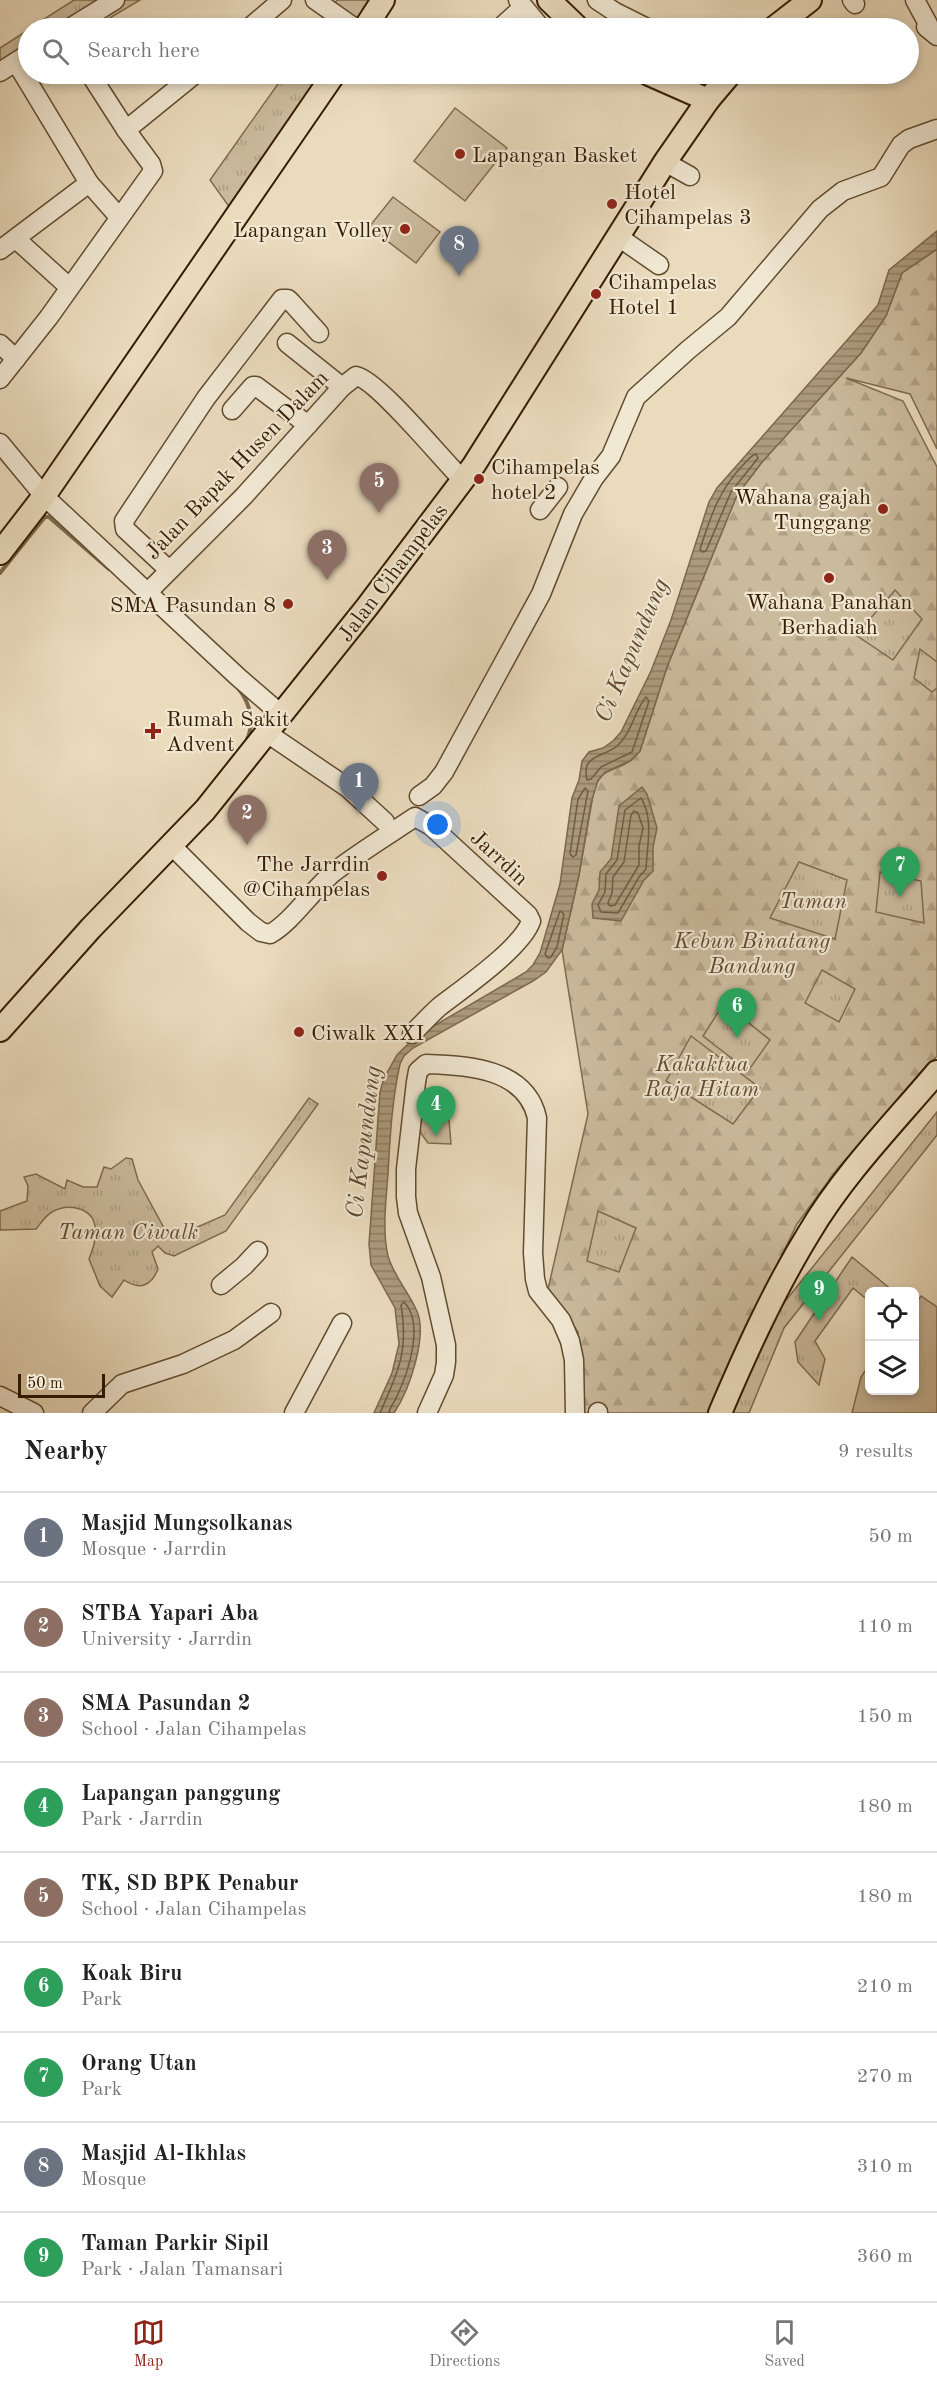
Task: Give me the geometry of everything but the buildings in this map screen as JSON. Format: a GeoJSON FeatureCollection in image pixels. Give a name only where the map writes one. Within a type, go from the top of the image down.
{"type":"FeatureCollection","features":[{"type":"Feature","properties":{"kind":"main road"},"geometry":{"type":"LineString","coordinates":[[371,18],[383,0]]}},
{"type":"Feature","properties":{"kind":"main road"},"geometry":{"type":"LineString","coordinates":[[549,0],[568,18]]}},
{"type":"Feature","properties":{"kind":"main road"},"geometry":{"type":"LineString","coordinates":[[787,18],[810,0]]}},
{"type":"Feature","properties":{"kind":"main road"},"geometry":{"type":"LineString","coordinates":[[0,553],[44,496],[327,84]]}},
{"type":"Feature","properties":{"kind":"main road"},"geometry":{"type":"LineString","coordinates":[[672,84],[708,100]]}},
{"type":"Feature","properties":{"kind":"main road","name":"Jalan Cihampelas"},"geometry":{"type":"LineString","coordinates":[[0,1030],[91,928],[205,810],[367,607],[463,480],[665,162],[722,84]]}},
{"type":"Feature","properties":{"kind":"main road"},"geometry":{"type":"LineString","coordinates":[[720,1413],[740,1366],[809,1232],[849,1176],[937,1072]]}},
{"type":"Feature","properties":{"kind":"street"},"geometry":{"type":"LineString","coordinates":[[86,18],[115,0]]}},
{"type":"Feature","properties":{"kind":"street"},"geometry":{"type":"LineString","coordinates":[[261,18],[282,0]]}},
{"type":"Feature","properties":{"kind":"street"},"geometry":{"type":"LineString","coordinates":[[315,0],[341,18]]}},
{"type":"Feature","properties":{"kind":"street"},"geometry":{"type":"LineString","coordinates":[[597,0],[627,18]]}},
{"type":"Feature","properties":{"kind":"street"},"geometry":{"type":"LineString","coordinates":[[915,0],[928,24],[926,27],[937,36]]}},
{"type":"Feature","properties":{"kind":"street"},"geometry":{"type":"LineString","coordinates":[[508,18],[520,3],[533,18]]}},
{"type":"Feature","properties":{"kind":"street"},"geometry":{"type":"LineString","coordinates":[[9,66],[18,79]]}},
{"type":"Feature","properties":{"kind":"street"},"geometry":{"type":"LineString","coordinates":[[21,84],[89,183],[119,217]]}},
{"type":"Feature","properties":{"kind":"street"},"geometry":{"type":"LineString","coordinates":[[0,379],[153,171],[96,84]]}},
{"type":"Feature","properties":{"kind":"street"},"geometry":{"type":"LineString","coordinates":[[126,130],[183,84]]}},
{"type":"Feature","properties":{"kind":"street"},"geometry":{"type":"LineString","coordinates":[[419,796],[433,786],[444,772],[499,672],[541,594],[573,514],[594,478],[611,456],[636,397],[728,317],[820,209],[843,191],[881,177],[901,145],[909,139],[937,129]]}},
{"type":"Feature","properties":{"kind":"street"},"geometry":{"type":"LineString","coordinates":[[665,162],[690,176]]}},
{"type":"Feature","properties":{"kind":"street"},"geometry":{"type":"LineString","coordinates":[[0,250],[89,183]]}},
{"type":"Feature","properties":{"kind":"street"},"geometry":{"type":"LineString","coordinates":[[617,236],[659,265]]}},
{"type":"Feature","properties":{"kind":"street"},"geometry":{"type":"LineString","coordinates":[[16,239],[69,287]]}},
{"type":"Feature","properties":{"kind":"street"},"geometry":{"type":"LineString","coordinates":[[169,570],[125,529],[124,521],[206,398],[282,299],[291,302],[319,333]]}},
{"type":"Feature","properties":{"kind":"street"},"geometry":{"type":"LineString","coordinates":[[287,343],[342,387]]}},
{"type":"Feature","properties":{"kind":"street"},"geometry":{"type":"LineString","coordinates":[[0,344],[16,359]]}},
{"type":"Feature","properties":{"kind":"street","name":"Jalan Bapak Husen Dalam"},"geometry":{"type":"LineString","coordinates":[[148,591],[244,496],[342,387],[356,376],[379,391],[463,480]]}},
{"type":"Feature","properties":{"kind":"street"},"geometry":{"type":"LineString","coordinates":[[232,410],[247,391],[256,386],[308,425]]}},
{"type":"Feature","properties":{"kind":"street"},"geometry":{"type":"LineString","coordinates":[[0,443],[44,496],[238,677],[282,715]]}},
{"type":"Feature","properties":{"kind":"street"},"geometry":{"type":"LineString","coordinates":[[549,499],[573,514]]}},
{"type":"Feature","properties":{"kind":"street"},"geometry":{"type":"LineString","coordinates":[[267,733],[348,788],[385,822]]}},
{"type":"Feature","properties":{"kind":"street","name":"Jarrdin"},"geometry":{"type":"LineString","coordinates":[[172,846],[248,922],[261,932],[270,934],[333,873],[384,835],[400,828],[414,817],[420,818],[431,826],[528,915],[531,921],[524,934],[478,980],[438,1009],[412,1034]]}},
{"type":"Feature","properties":{"kind":"street"},"geometry":{"type":"LineString","coordinates":[[427,1413],[444,1375],[446,1345],[431,1277],[408,1213],[406,1178],[416,1082],[418,1071],[426,1065],[470,1066],[485,1070],[515,1085],[534,1104],[537,1118],[533,1254],[535,1280],[538,1291],[561,1320],[570,1341],[574,1360],[575,1413]]}},
{"type":"Feature","properties":{"kind":"street"},"geometry":{"type":"LineString","coordinates":[[221,1285],[258,1251]]}},
{"type":"Feature","properties":{"kind":"street"},"geometry":{"type":"LineString","coordinates":[[92,1413],[122,1384],[183,1364],[234,1340],[271,1313]]}},
{"type":"Feature","properties":{"kind":"street"},"geometry":{"type":"LineString","coordinates":[[294,1413],[342,1323]]}},
{"type":"Feature","properties":{"kind":"street"},"geometry":{"type":"LineString","coordinates":[[0,1396],[34,1413]]}},
{"type":"Feature","properties":{"kind":"green space"},"geometry":{"type":"Polygon","coordinates":[[[74,0],[140,0],[110,18],[46,18],[74,0]]]}},
{"type":"Feature","properties":{"kind":"green space"},"geometry":{"type":"Polygon","coordinates":[[[337,0],[377,0],[365,18],[324,18],[337,0]]]}},
{"type":"Feature","properties":{"kind":"green space"},"geometry":{"type":"Polygon","coordinates":[[[18,36],[18,68],[0,67],[0,48],[18,36]]]}},
{"type":"Feature","properties":{"kind":"green space"},"geometry":{"type":"Polygon","coordinates":[[[278,84],[322,84],[235,215],[210,180],[278,84]]]}},
{"type":"Feature","properties":{"kind":"green space","name":"Lapangan Basket"},"geometry":{"type":"Polygon","coordinates":[[[455,108],[507,148],[465,201],[414,161],[455,108]]]}},
{"type":"Feature","properties":{"kind":"green space","name":"Lapangan Volley"},"geometry":{"type":"Polygon","coordinates":[[[393,197],[440,232],[416,263],[369,227],[393,197]]]}},
{"type":"Feature","properties":{"kind":"green space","name":"Kebun Binatang Bandung"},"geometry":{"type":"Polygon","coordinates":[[[937,249],[937,449],[910,394],[846,378],[903,401],[937,467],[937,1056],[838,1168],[797,1224],[725,1372],[708,1413],[582,1413],[578,1332],[548,1289],[588,1114],[562,950],[579,875],[594,790],[604,774],[624,765],[640,751],[667,667],[737,495],[762,462],[861,353],[886,316],[902,273],[937,249]]]}},
{"type":"Feature","properties":{"kind":"green space"},"geometry":{"type":"Polygon","coordinates":[[[895,590],[922,619],[893,660],[856,635],[895,590]]]}},
{"type":"Feature","properties":{"kind":"green space"},"geometry":{"type":"Polygon","coordinates":[[[920,649],[937,662],[937,688],[932,692],[914,678],[920,649]]]}},
{"type":"Feature","properties":{"kind":"green space","name":"Taman"},"geometry":{"type":"Polygon","coordinates":[[[799,862],[847,880],[835,939],[770,918],[799,862]]]}},
{"type":"Feature","properties":{"kind":"green space"},"geometry":{"type":"Polygon","coordinates":[[[880,872],[921,881],[924,923],[876,912],[880,872]]]}},
{"type":"Feature","properties":{"kind":"green space"},"geometry":{"type":"Polygon","coordinates":[[[822,970],[855,989],[839,1022],[805,1003],[822,970]]]}},
{"type":"Feature","properties":{"kind":"green space"},"geometry":{"type":"Polygon","coordinates":[[[724,1003],[770,1040],[748,1071],[703,1036],[724,1003]]]}},
{"type":"Feature","properties":{"kind":"green space","name":"Kakaktua Raja Hitam"},"geometry":{"type":"Polygon","coordinates":[[[691,1036],[760,1088],[733,1124],[666,1081],[691,1036]]]}},
{"type":"Feature","properties":{"kind":"green space","name":"Taman Ciwalk"},"geometry":{"type":"Polygon","coordinates":[[[309,1098],[318,1104],[226,1231],[174,1256],[165,1253],[158,1246],[152,1252],[158,1269],[152,1280],[144,1285],[135,1285],[124,1280],[112,1297],[100,1286],[89,1259],[95,1239],[95,1226],[89,1215],[78,1208],[58,1209],[52,1212],[36,1229],[0,1230],[0,1211],[27,1201],[28,1186],[24,1177],[36,1174],[65,1189],[67,1180],[83,1187],[97,1187],[104,1167],[111,1169],[126,1158],[132,1159],[138,1180],[170,1239],[225,1215],[309,1098]]]}},
{"type":"Feature","properties":{"kind":"green space"},"geometry":{"type":"Polygon","coordinates":[[[937,1112],[937,1135],[784,1328],[749,1413],[731,1413],[779,1309],[937,1112]]]}},
{"type":"Feature","properties":{"kind":"green space"},"geometry":{"type":"Polygon","coordinates":[[[418,1116],[449,1120],[451,1144],[428,1143],[418,1129],[418,1116]]]}},
{"type":"Feature","properties":{"kind":"green space"},"geometry":{"type":"Polygon","coordinates":[[[598,1211],[636,1228],[619,1272],[587,1261],[598,1211]]]}},
{"type":"Feature","properties":{"kind":"green space"},"geometry":{"type":"Polygon","coordinates":[[[852,1257],[888,1287],[865,1287],[865,1298],[853,1288],[815,1341],[825,1359],[819,1385],[798,1362],[795,1342],[852,1257]]]}},
{"type":"Feature","properties":{"kind":"green space"},"geometry":{"type":"Polygon","coordinates":[[[921,1296],[937,1307],[937,1413],[852,1413],[861,1377],[865,1371],[865,1395],[919,1395],[919,1299],[921,1296]]]}},
{"type":"Feature","properties":{"kind":"water"},"geometry":{"type":"Polygon","coordinates":[[[937,231],[937,249],[902,273],[886,316],[861,353],[762,462],[737,495],[667,667],[640,751],[630,761],[605,772],[598,780],[591,803],[579,875],[562,950],[546,972],[413,1048],[404,1056],[400,1064],[392,1119],[385,1236],[390,1263],[416,1309],[419,1320],[419,1347],[406,1391],[394,1413],[374,1413],[392,1373],[399,1344],[395,1308],[371,1265],[369,1244],[380,1092],[384,1078],[397,1055],[415,1037],[526,972],[533,965],[540,953],[560,884],[572,798],[579,780],[582,761],[589,752],[603,748],[621,732],[651,671],[671,620],[709,502],[717,488],[878,305],[889,270],[937,231]]]}},
{"type":"Feature","properties":{"kind":"water"},"geometry":{"type":"Polygon","coordinates":[[[642,787],[647,794],[657,828],[653,847],[653,871],[644,880],[621,921],[593,918],[592,904],[599,890],[600,872],[611,859],[619,806],[642,787]]]}},
{"type":"Feature","properties":{"kind":"waterway"},"geometry":{"type":"LineString","coordinates":[[0,573],[45,517],[49,517],[109,569]]}},
{"type":"Feature","properties":{"kind":"waterway"},"geometry":{"type":"LineString","coordinates":[[238,688],[249,707],[251,721],[246,742]]}},
{"type":"Feature","properties":{"kind":"place","name":"Lapangan Basket"},"geometry":{"type":"Point","coordinates":[460,154]}},
{"type":"Feature","properties":{"kind":"place","name":"Hotel Cihampelas 3"},"geometry":{"type":"Point","coordinates":[612,204]}},
{"type":"Feature","properties":{"kind":"place","name":"Lapangan Volley"},"geometry":{"type":"Point","coordinates":[405,229]}},
{"type":"Feature","properties":{"kind":"place","name":"Masjid Al-Ikhlas"},"geometry":{"type":"Point","coordinates":[459,276]}},
{"type":"Feature","properties":{"kind":"place","name":"Cihampelas Hotel 1"},"geometry":{"type":"Point","coordinates":[596,294]}},
{"type":"Feature","properties":{"kind":"place","name":"Cihampelas hotel 2"},"geometry":{"type":"Point","coordinates":[479,479]}},
{"type":"Feature","properties":{"kind":"place","name":"Wahana gajah Tunggang"},"geometry":{"type":"Point","coordinates":[883,509]}},
{"type":"Feature","properties":{"kind":"place","name":"TK, SD BPK Penabur"},"geometry":{"type":"Point","coordinates":[379,513]}},
{"type":"Feature","properties":{"kind":"place","name":"Wahana Panahan Berhadiah"},"geometry":{"type":"Point","coordinates":[829,578]}},
{"type":"Feature","properties":{"kind":"place","name":"SMA Pasundan 2"},"geometry":{"type":"Point","coordinates":[327,580]}},
{"type":"Feature","properties":{"kind":"place","name":"SMA Pasundan 8"},"geometry":{"type":"Point","coordinates":[288,604]}},
{"type":"Feature","properties":{"kind":"place","name":"Rumah Sakit Advent"},"geometry":{"type":"Point","coordinates":[153,731]}},
{"type":"Feature","properties":{"kind":"place","name":"Masjid Mungsolkanas"},"geometry":{"type":"Point","coordinates":[359,813]}},
{"type":"Feature","properties":{"kind":"place","name":"STBA Yapari Aba"},"geometry":{"type":"Point","coordinates":[247,845]}},
{"type":"Feature","properties":{"kind":"place","name":"The Jarrdin @Cihampelas"},"geometry":{"type":"Point","coordinates":[382,876]}},
{"type":"Feature","properties":{"kind":"place","name":"Orang Utan"},"geometry":{"type":"Point","coordinates":[900,897]}},
{"type":"Feature","properties":{"kind":"place","name":"Ciwalk XXI"},"geometry":{"type":"Point","coordinates":[299,1032]}},
{"type":"Feature","properties":{"kind":"place","name":"Koak Biru"},"geometry":{"type":"Point","coordinates":[737,1038]}},
{"type":"Feature","properties":{"kind":"place","name":"Lapangan panggung"},"geometry":{"type":"Point","coordinates":[436,1136]}},
{"type":"Feature","properties":{"kind":"place","name":"Taman Parkir Sipil"},"geometry":{"type":"Point","coordinates":[819,1321]}},
{"type":"Feature","properties":{"kind":"water label","name":"Ci Kapundung"},"geometry":{"type":"Point","coordinates":[631,650]}},
{"type":"Feature","properties":{"kind":"water label","name":"Ci Kapundung"},"geometry":{"type":"Point","coordinates":[363,1142]}}]}
